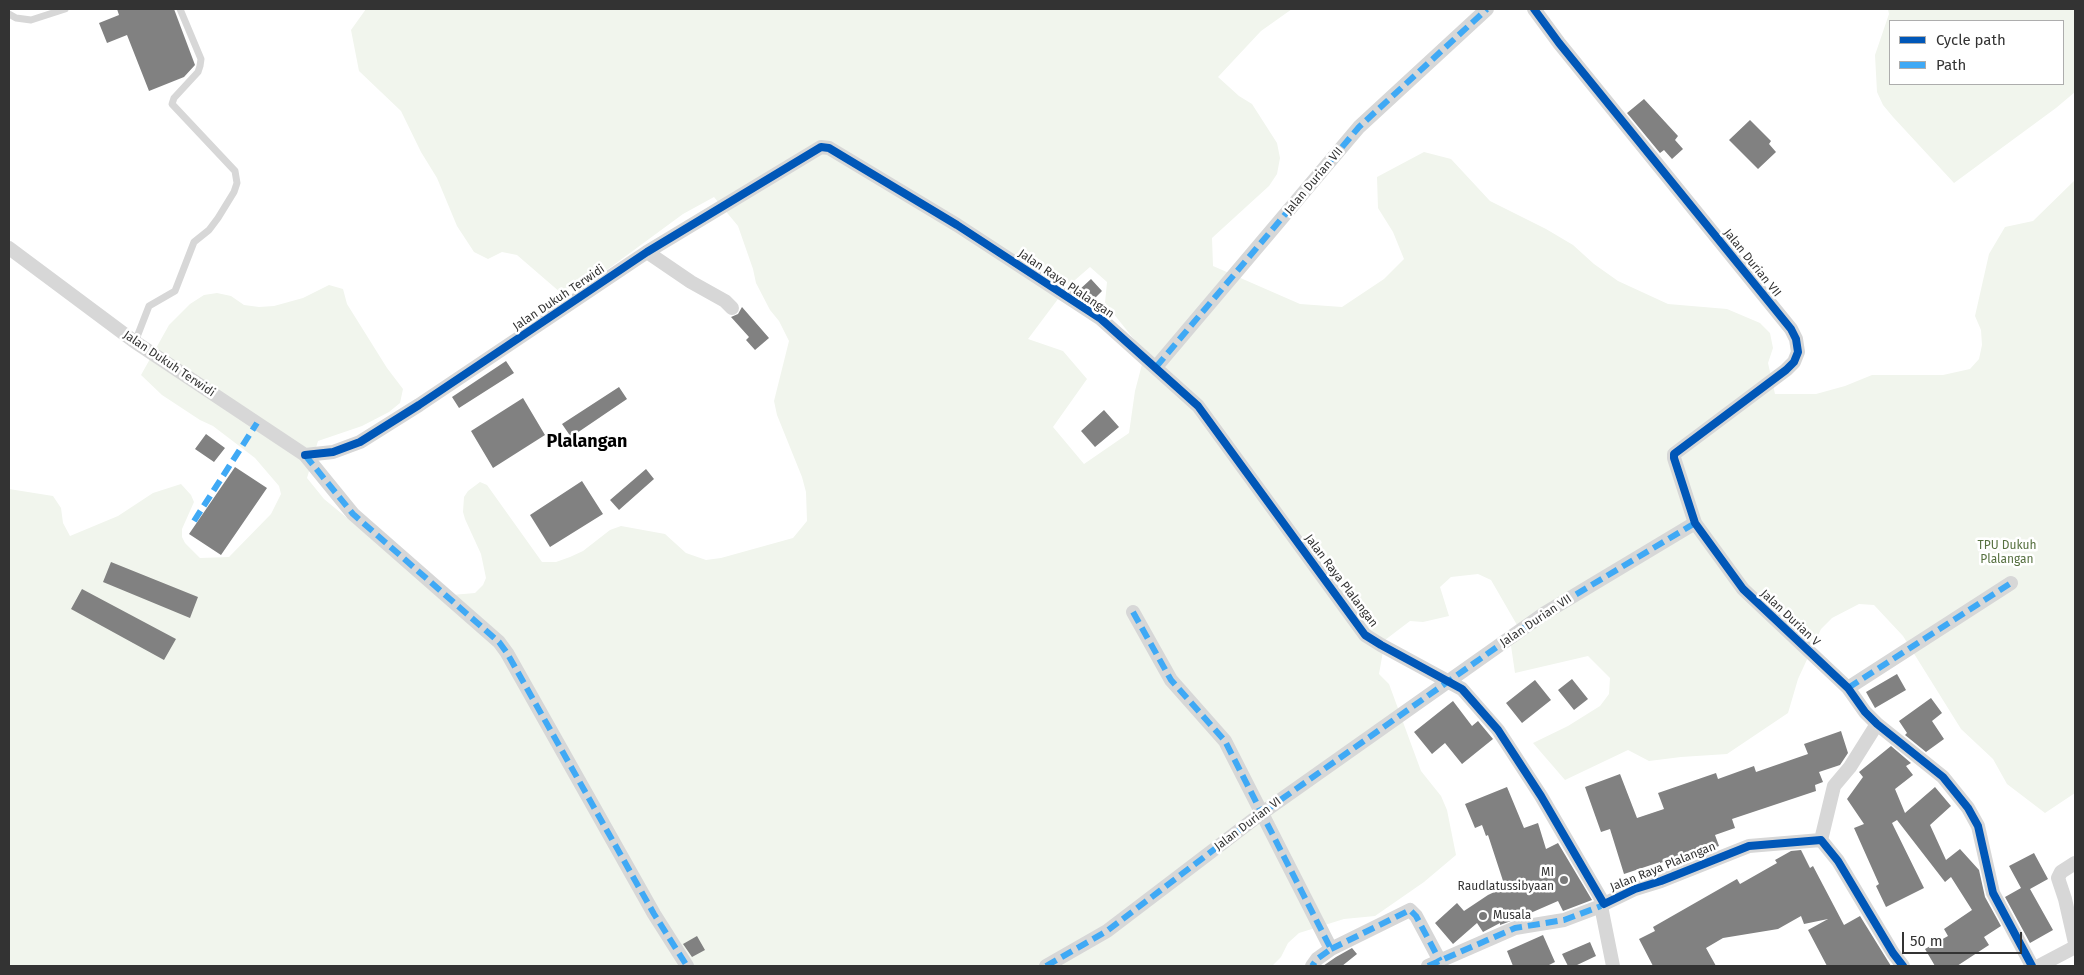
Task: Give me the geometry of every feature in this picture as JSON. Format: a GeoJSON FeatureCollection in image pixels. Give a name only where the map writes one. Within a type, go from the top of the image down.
{"type":"FeatureCollection","features":[{"type":"Feature","properties":{"kind":"street","name":"Jalan Durian VII"},"geometry":{"type":"LineString","coordinates":[[1156,367],[1359,127],[1487,9]]}},
{"type":"Feature","properties":{"kind":"street","name":"Jalan Durian VII"},"geometry":{"type":"LineString","coordinates":[[1449,681],[1545,612],[1695,524],[1674,454],[1790,366],[1798,352],[1796,339],[1791,329],[1558,43],[1534,9]]}},
{"type":"Feature","properties":{"kind":"street","name":"Jalan Dukuh Terwidi"},"geometry":{"type":"LineString","coordinates":[[9,248],[135,342],[305,455],[334,452],[360,442],[419,405],[646,252],[821,146]]}},
{"type":"Feature","properties":{"kind":"street","name":"Jalan Raya Plalangan"},"geometry":{"type":"LineString","coordinates":[[821,146],[837,152],[957,225],[1101,319],[1198,406],[1365,635],[1462,689],[1498,730],[1541,796],[1602,905],[1635,889],[1661,881],[1749,846],[1821,840]]}},
{"type":"Feature","properties":{"kind":"street"},"geometry":{"type":"LineString","coordinates":[[646,252],[691,282],[725,301],[732,308]]}},
{"type":"Feature","properties":{"kind":"street"},"geometry":{"type":"LineString","coordinates":[[305,455],[353,514],[499,642],[654,914],[687,966]]}},
{"type":"Feature","properties":{"kind":"street","name":"Jalan Durian V"},"geometry":{"type":"LineString","coordinates":[[1695,524],[1743,589],[1848,688],[1865,712],[1877,724],[1943,777],[1968,808],[1978,826],[1993,893],[2032,966]]}},
{"type":"Feature","properties":{"kind":"street"},"geometry":{"type":"LineString","coordinates":[[1848,688],[2011,583]]}},
{"type":"Feature","properties":{"kind":"street"},"geometry":{"type":"LineString","coordinates":[[1133,612],[1171,680],[1225,741],[1331,949]]}},
{"type":"Feature","properties":{"kind":"street","name":"Jalan Durian VI"},"geometry":{"type":"LineString","coordinates":[[1046,966],[1107,931],[1262,813],[1449,681]]}},
{"type":"Feature","properties":{"kind":"street"},"geometry":{"type":"LineString","coordinates":[[1877,724],[1850,767],[1834,786],[1821,840],[1838,861],[1893,953],[1903,966]]}},
{"type":"Feature","properties":{"kind":"street"},"geometry":{"type":"LineString","coordinates":[[2075,864],[2061,872],[2058,878],[2075,943]]}},
{"type":"Feature","properties":{"kind":"street"},"geometry":{"type":"LineString","coordinates":[[1312,966],[1317,959],[1331,949],[1410,910],[1416,916],[1434,964],[1515,928],[1564,920],[1602,905],[1613,966]]}},
{"type":"Feature","properties":{"kind":"street"},"geometry":{"type":"LineString","coordinates":[[2039,966],[2075,947]]}},
{"type":"Feature","properties":{"kind":"lane"},"geometry":{"type":"LineString","coordinates":[[9,14],[16,18],[31,20],[65,9]]}},
{"type":"Feature","properties":{"kind":"lane"},"geometry":{"type":"LineString","coordinates":[[135,342],[150,306],[176,291],[194,242],[209,230],[218,218],[234,192],[237,183],[235,171],[172,104],[174,98],[198,72],[201,60],[180,9]]}},
{"type":"Feature","properties":{"kind":"green space","name":"TPU Dukuh Plalangan"},"geometry":{"type":"Polygon","coordinates":[[[366,9],[1292,9],[1261,31],[1218,77],[1239,96],[1252,104],[1277,143],[1280,158],[1277,174],[1269,186],[1212,238],[1213,266],[1300,304],[1342,307],[1384,279],[1404,259],[1393,232],[1378,208],[1377,177],[1424,152],[1451,159],[1490,201],[1573,245],[1594,264],[1618,281],[1668,304],[1727,309],[1760,323],[1770,333],[1773,348],[1768,363],[1775,394],[1816,394],[1845,386],[1872,375],[1943,375],[1970,369],[1979,359],[1982,345],[1981,330],[1975,316],[1989,254],[2005,227],[2033,221],[2075,180],[2075,793],[2045,813],[2007,784],[1993,759],[1961,729],[1903,636],[1874,605],[1859,604],[1832,618],[1821,629],[1798,679],[1788,713],[1727,754],[1649,761],[1628,750],[1565,780],[1533,743],[1568,726],[1600,706],[1609,694],[1610,678],[1588,656],[1515,673],[1510,639],[1517,625],[1491,580],[1478,574],[1451,577],[1440,587],[1449,616],[1423,622],[1410,621],[1385,640],[1379,674],[1389,684],[1421,771],[1441,796],[1447,810],[1456,855],[1424,882],[1375,916],[1344,919],[1299,933],[1288,943],[1281,957],[1272,966],[9,966],[9,489],[53,496],[61,508],[63,523],[70,536],[118,516],[153,493],[181,484],[191,495],[194,502],[182,529],[182,537],[185,543],[200,558],[229,557],[271,514],[281,494],[279,486],[255,458],[213,426],[200,420],[162,395],[141,375],[169,325],[190,304],[204,295],[217,293],[231,296],[244,305],[259,307],[274,306],[303,298],[329,285],[343,289],[347,304],[387,368],[403,389],[400,403],[389,412],[362,426],[318,441],[307,478],[324,499],[375,541],[452,595],[475,593],[483,585],[486,578],[481,554],[463,512],[464,497],[468,491],[480,482],[487,485],[542,562],[556,562],[570,557],[583,551],[610,530],[621,526],[665,534],[686,553],[706,560],[721,558],[793,538],[807,521],[806,492],[802,477],[777,415],[774,401],[789,341],[756,283],[738,226],[714,197],[683,214],[600,275],[561,293],[517,255],[502,252],[488,259],[474,252],[457,226],[437,178],[421,152],[401,111],[359,71],[351,30],[366,9]],[[1090,267],[1067,287],[1028,339],[1063,351],[1087,379],[1053,427],[1084,464],[1129,433],[1135,391],[1145,353],[1105,303],[1107,282],[1090,267]]]}},
{"type":"Feature","properties":{"kind":"green space"},"geometry":{"type":"Polygon","coordinates":[[[1888,9],[2075,9],[2075,92],[1954,183],[1883,105],[1877,92],[1875,55],[1889,14],[1888,9]]]}},
{"type":"Feature","properties":{"kind":"building"},"geometry":{"type":"Polygon","coordinates":[[[117,9],[174,9],[195,65],[184,77],[149,91],[127,35],[107,43],[99,23],[119,15],[117,9]]]}},
{"type":"Feature","properties":{"kind":"building"},"geometry":{"type":"Polygon","coordinates":[[[1644,99],[1678,136],[1675,140],[1683,149],[1672,159],[1664,150],[1660,153],[1627,113],[1644,99]]]}},
{"type":"Feature","properties":{"kind":"building"},"geometry":{"type":"Polygon","coordinates":[[[1750,120],[1771,141],[1769,144],[1776,152],[1758,169],[1729,140],[1750,120]]]}},
{"type":"Feature","properties":{"kind":"building"},"geometry":{"type":"Polygon","coordinates":[[[1091,279],[1102,291],[1091,302],[1078,291],[1091,279]]]}},
{"type":"Feature","properties":{"kind":"building"},"geometry":{"type":"Polygon","coordinates":[[[742,307],[769,338],[755,350],[746,340],[749,337],[731,317],[738,314],[742,307]]]}},
{"type":"Feature","properties":{"kind":"building"},"geometry":{"type":"Polygon","coordinates":[[[506,361],[514,373],[459,408],[452,397],[506,361]]]}},
{"type":"Feature","properties":{"kind":"building"},"geometry":{"type":"Polygon","coordinates":[[[619,387],[627,399],[571,437],[562,424],[619,387]]]}},
{"type":"Feature","properties":{"kind":"building"},"geometry":{"type":"Polygon","coordinates":[[[523,398],[545,435],[493,468],[471,431],[523,398]]]}},
{"type":"Feature","properties":{"kind":"building"},"geometry":{"type":"Polygon","coordinates":[[[1104,410],[1119,427],[1095,447],[1081,431],[1104,410]]]}},
{"type":"Feature","properties":{"kind":"building"},"geometry":{"type":"Polygon","coordinates":[[[206,434],[225,448],[214,462],[195,449],[206,434]]]}},
{"type":"Feature","properties":{"kind":"building"},"geometry":{"type":"Polygon","coordinates":[[[235,467],[267,488],[221,555],[189,534],[235,467]]]}},
{"type":"Feature","properties":{"kind":"building"},"geometry":{"type":"Polygon","coordinates":[[[646,469],[654,479],[619,510],[610,500],[646,469]]]}},
{"type":"Feature","properties":{"kind":"building"},"geometry":{"type":"Polygon","coordinates":[[[582,481],[603,514],[550,547],[530,515],[582,481]]]}},
{"type":"Feature","properties":{"kind":"building"},"geometry":{"type":"Polygon","coordinates":[[[111,562],[198,597],[190,618],[103,582],[111,562]]]}},
{"type":"Feature","properties":{"kind":"building"},"geometry":{"type":"Polygon","coordinates":[[[82,589],[176,639],[164,660],[71,609],[82,589]]]}},
{"type":"Feature","properties":{"kind":"building"},"geometry":{"type":"Polygon","coordinates":[[[1897,674],[1906,690],[1875,708],[1866,692],[1897,674]]]}},
{"type":"Feature","properties":{"kind":"building"},"geometry":{"type":"Polygon","coordinates":[[[1572,679],[1588,699],[1574,710],[1558,690],[1572,679]]]}},
{"type":"Feature","properties":{"kind":"building"},"geometry":{"type":"Polygon","coordinates":[[[1535,680],[1551,700],[1522,723],[1506,703],[1535,680]]]}},
{"type":"Feature","properties":{"kind":"building"},"geometry":{"type":"Polygon","coordinates":[[[1931,698],[1942,713],[1932,721],[1944,739],[1926,752],[1905,735],[1907,733],[1899,721],[1931,698]]]}},
{"type":"Feature","properties":{"kind":"building"},"geometry":{"type":"Polygon","coordinates":[[[1453,701],[1472,726],[1478,721],[1493,739],[1462,764],[1445,743],[1432,754],[1414,732],[1453,701]]]}},
{"type":"Feature","properties":{"kind":"building"},"geometry":{"type":"Polygon","coordinates":[[[1841,731],[1848,753],[1840,765],[1819,772],[1823,782],[1815,785],[1816,791],[1732,819],[1735,828],[1715,835],[1719,846],[1624,874],[1610,829],[1601,832],[1585,787],[1620,774],[1637,818],[1664,809],[1658,793],[1716,773],[1718,779],[1754,766],[1756,772],[1808,754],[1804,744],[1841,731]]]}},
{"type":"Feature","properties":{"kind":"building"},"geometry":{"type":"Polygon","coordinates":[[[1891,746],[1911,763],[1906,766],[1913,775],[1895,789],[1905,813],[1935,787],[1951,806],[1930,825],[1946,860],[1960,849],[1979,870],[1985,897],[2001,926],[1984,937],[1989,945],[1957,966],[1935,966],[1925,949],[1948,936],[1944,929],[1972,910],[1951,877],[1945,882],[1897,820],[1892,823],[1924,888],[1886,907],[1876,886],[1879,884],[1854,828],[1864,824],[1847,799],[1863,777],[1859,772],[1891,746]]]}},
{"type":"Feature","properties":{"kind":"building"},"geometry":{"type":"Polygon","coordinates":[[[1507,787],[1524,828],[1538,823],[1546,849],[1558,843],[1592,900],[1563,911],[1558,901],[1519,918],[1500,925],[1500,923],[1483,932],[1477,923],[1453,944],[1435,923],[1457,903],[1464,911],[1488,895],[1505,887],[1488,835],[1486,836],[1482,825],[1475,828],[1465,804],[1507,787]]]}},
{"type":"Feature","properties":{"kind":"building"},"geometry":{"type":"Polygon","coordinates":[[[1801,850],[1810,868],[1813,866],[1844,925],[1860,916],[1891,966],[1827,966],[1808,930],[1828,919],[1804,924],[1801,916],[1778,929],[1723,938],[1706,948],[1716,966],[1653,966],[1639,939],[1655,931],[1653,927],[1737,879],[1740,884],[1777,863],[1775,860],[1791,851],[1801,850]]]}},
{"type":"Feature","properties":{"kind":"building"},"geometry":{"type":"Polygon","coordinates":[[[2034,853],[2048,879],[2030,889],[2053,930],[2030,943],[2005,897],[2021,888],[2009,866],[2034,853]]]}},
{"type":"Feature","properties":{"kind":"building"},"geometry":{"type":"Polygon","coordinates":[[[1543,935],[1555,962],[1547,966],[1513,966],[1507,951],[1543,935]]]}},
{"type":"Feature","properties":{"kind":"building"},"geometry":{"type":"Polygon","coordinates":[[[697,936],[705,950],[692,957],[683,944],[697,936]]]}},
{"type":"Feature","properties":{"kind":"building"},"geometry":{"type":"Polygon","coordinates":[[[1590,942],[1596,956],[1575,966],[1568,966],[1562,954],[1590,942]]]}},
{"type":"Feature","properties":{"kind":"building"},"geometry":{"type":"Polygon","coordinates":[[[1352,948],[1357,954],[1342,966],[1323,966],[1336,957],[1352,948]]]}},
{"type":"Feature","properties":{"kind":"marked path"},"geometry":{"type":"LineString","coordinates":[[1156,367],[1359,127],[1487,9]]}},
{"type":"Feature","properties":{"kind":"marked path"},"geometry":{"type":"LineString","coordinates":[[194,521],[257,423]]}},
{"type":"Feature","properties":{"kind":"marked path"},"geometry":{"type":"LineString","coordinates":[[305,455],[353,514],[499,642],[507,653],[654,914],[687,966]]}},
{"type":"Feature","properties":{"kind":"marked path"},"geometry":{"type":"LineString","coordinates":[[1046,966],[1107,931],[1262,813],[1545,613],[1695,523]]}},
{"type":"Feature","properties":{"kind":"marked path"},"geometry":{"type":"LineString","coordinates":[[1848,688],[2011,583]]}},
{"type":"Feature","properties":{"kind":"marked path"},"geometry":{"type":"LineString","coordinates":[[1133,612],[1171,680],[1225,741],[1331,949],[1317,959],[1312,966]]}},
{"type":"Feature","properties":{"kind":"marked path"},"geometry":{"type":"LineString","coordinates":[[1428,966],[1515,928],[1564,920],[1601,906]]}},
{"type":"Feature","properties":{"kind":"marked path"},"geometry":{"type":"LineString","coordinates":[[1331,949],[1410,910],[1416,916],[1440,961]]}},
{"type":"Feature","properties":{"kind":"cycle path"},"geometry":{"type":"LineString","coordinates":[[1534,9],[1559,43],[1791,329],[1796,339],[1798,352],[1794,362],[1786,370],[1674,454],[1695,523],[1743,589],[1848,688],[1865,712],[1877,724],[1943,777],[1968,808],[1978,826],[1993,893],[2032,966]]}},
{"type":"Feature","properties":{"kind":"cycle path"},"geometry":{"type":"LineString","coordinates":[[305,455],[333,452],[360,442],[419,405],[647,252],[821,147],[829,148],[957,225],[1101,319],[1198,406],[1365,635],[1462,689],[1498,730],[1541,796],[1604,904],[1635,889],[1661,881],[1749,846],[1821,840],[1838,861],[1893,953],[1903,966]]}},
{"type":"Feature","properties":{"kind":"place","name":"MI Raudlatussibyaan"},"geometry":{"type":"Point","coordinates":[1564,880]}},
{"type":"Feature","properties":{"kind":"place","name":"Musala"},"geometry":{"type":"Point","coordinates":[1483,916]}},
{"type":"Feature","properties":{"kind":"district","name":"Plalangan"},"geometry":{"type":"Point","coordinates":[587,442]}}]}
